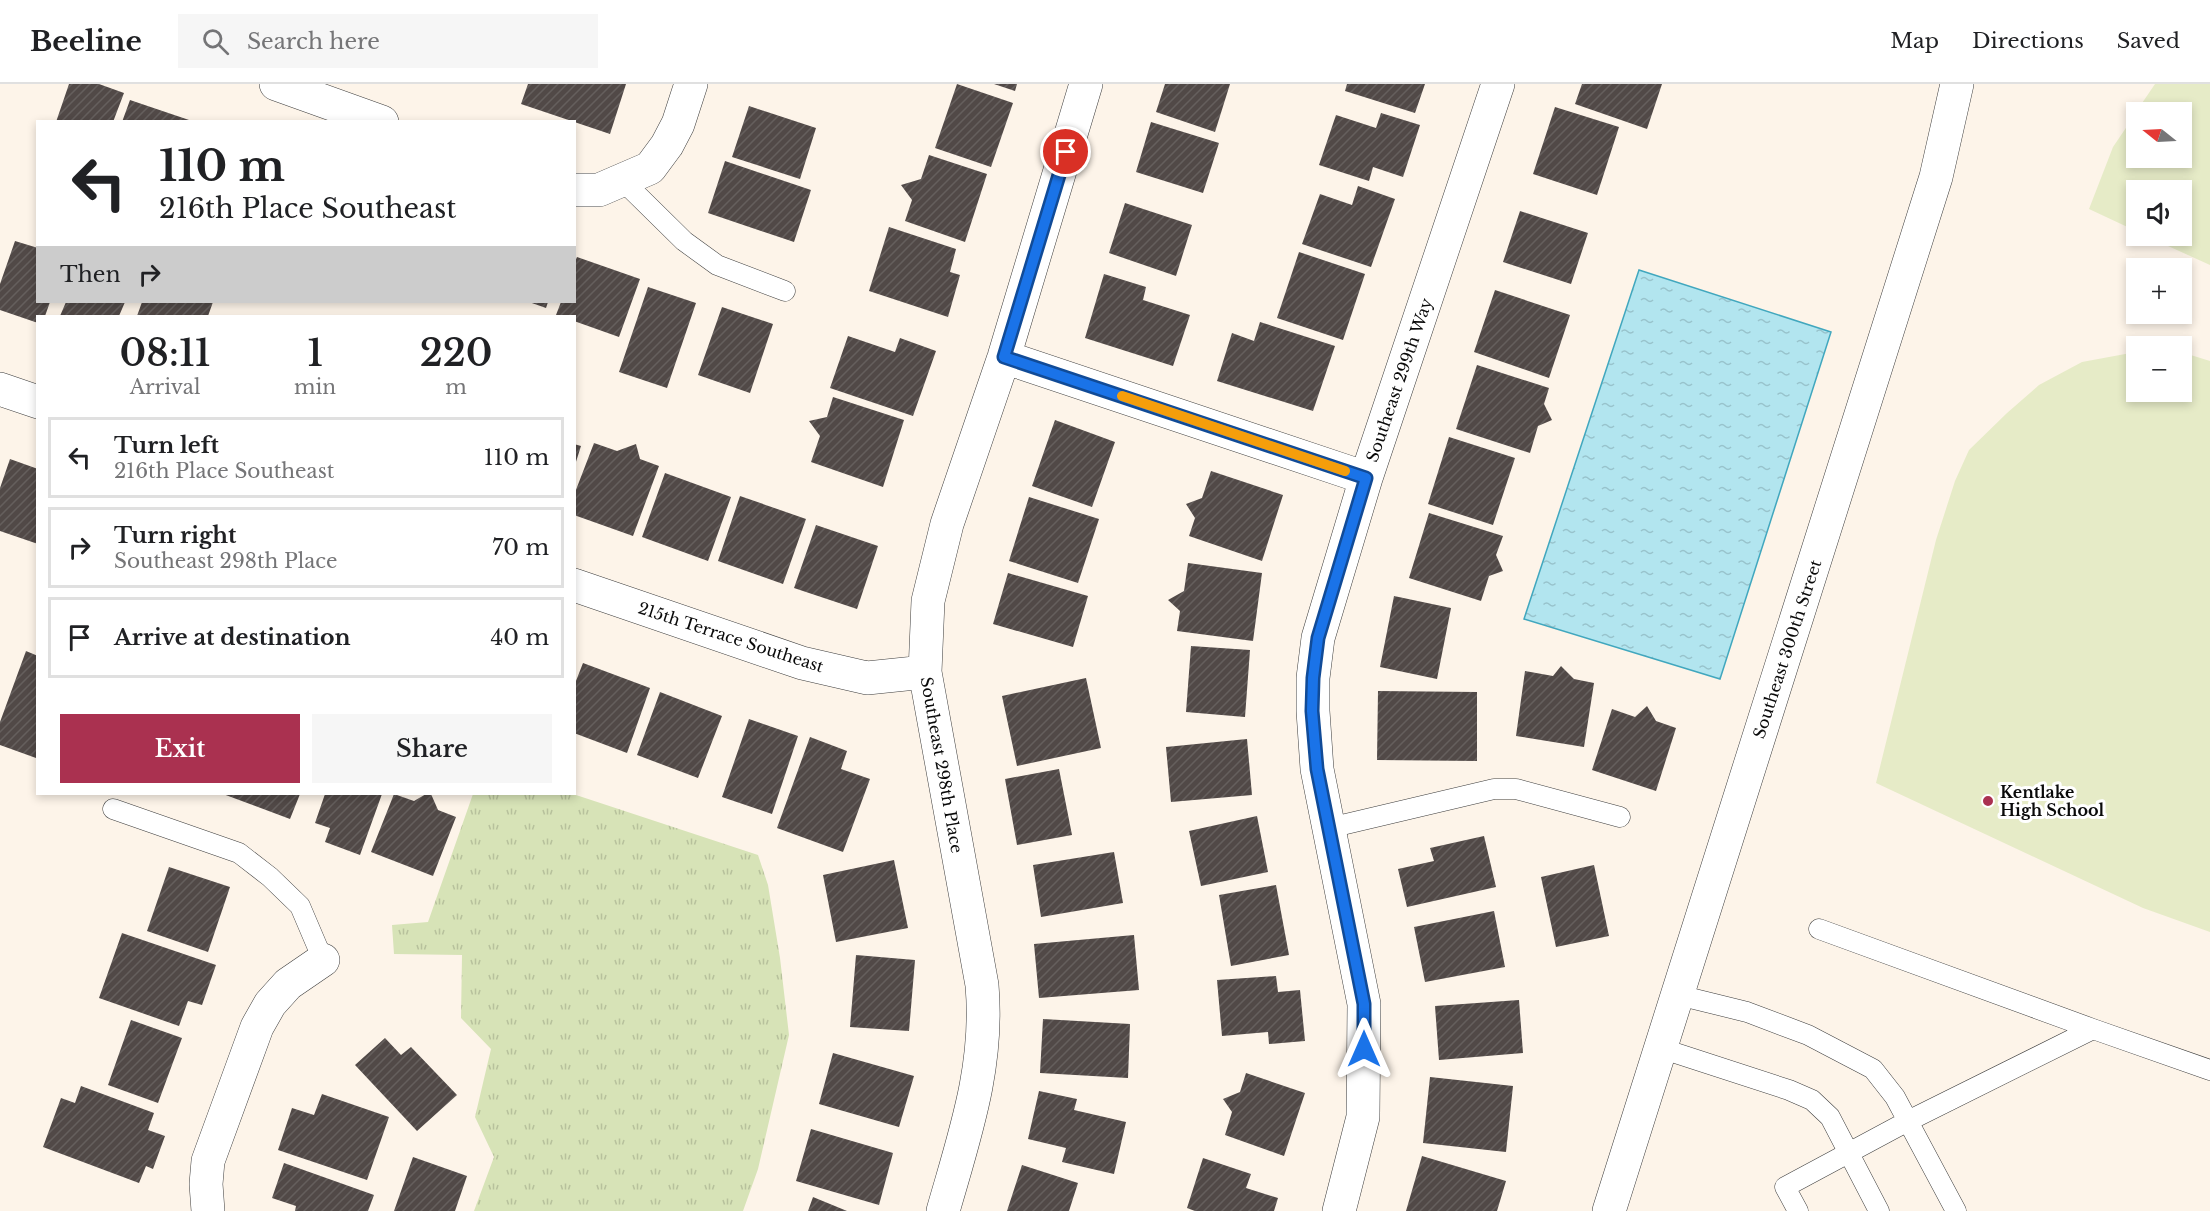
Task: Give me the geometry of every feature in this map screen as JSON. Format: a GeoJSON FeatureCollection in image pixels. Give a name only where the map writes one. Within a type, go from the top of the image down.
{"type":"FeatureCollection","features":[{"type":"Feature","properties":{"kind":"street"},"geometry":{"type":"LineString","coordinates":[[276,84],[376,120]]}},
{"type":"Feature","properties":{"kind":"street"},"geometry":{"type":"LineString","coordinates":[[576,190],[599,190],[650,168],[667,145],[678,124],[691,84]]}},
{"type":"Feature","properties":{"kind":"street","name":"Southeast 298th Place"},"geometry":{"type":"LineString","coordinates":[[943,1211],[970,1114],[982,1054],[984,1009],[982,985],[926,672],[928,601],[947,524],[1004,357],[1086,84]]}},
{"type":"Feature","properties":{"kind":"street","name":"Southeast 299th Way"},"geometry":{"type":"LineString","coordinates":[[1339,1211],[1363,1117],[1364,1004],[1317,769],[1312,711],[1318,638],[1366,478],[1498,84]]}},
{"type":"Feature","properties":{"kind":"street","name":"Southeast 300th Street"},"geometry":{"type":"LineString","coordinates":[[1609,1211],[1936,177],[1957,84]]}},
{"type":"Feature","properties":{"kind":"street"},"geometry":{"type":"LineString","coordinates":[[1004,357],[1366,478]]}},
{"type":"Feature","properties":{"kind":"street"},"geometry":{"type":"LineString","coordinates":[[0,389],[36,401]]}},
{"type":"Feature","properties":{"kind":"street","name":"215th Terrace Southeast"},"geometry":{"type":"LineString","coordinates":[[576,586],[802,663],[867,678],[926,672]]}},
{"type":"Feature","properties":{"kind":"street"},"geometry":{"type":"LineString","coordinates":[[208,1211],[206,1184],[208,1161],[257,1028],[270,1004],[288,984],[323,960]]}},
{"type":"Feature","properties":{"kind":"lane"},"geometry":{"type":"LineString","coordinates":[[623,181],[684,241],[717,265],[785,291]]}},
{"type":"Feature","properties":{"kind":"lane"},"geometry":{"type":"LineString","coordinates":[[1329,828],[1494,789],[1516,789],[1620,817]]}},
{"type":"Feature","properties":{"kind":"lane"},"geometry":{"type":"LineString","coordinates":[[113,809],[239,853],[270,877],[300,906],[323,960]]}},
{"type":"Feature","properties":{"kind":"lane"},"geometry":{"type":"LineString","coordinates":[[1820,929],[2210,1070]]}},
{"type":"Feature","properties":{"kind":"lane"},"geometry":{"type":"LineString","coordinates":[[1678,995],[1747,1012],[1808,1035],[1873,1069],[1895,1097],[1956,1211]]}},
{"type":"Feature","properties":{"kind":"lane"},"geometry":{"type":"LineString","coordinates":[[1798,1211],[1785,1187],[1908,1121],[2093,1029]]}},
{"type":"Feature","properties":{"kind":"lane"},"geometry":{"type":"LineString","coordinates":[[1660,1048],[1789,1090],[1812,1100],[1830,1117],[1879,1211]]}},
{"type":"Feature","properties":{"kind":"green space"},"geometry":{"type":"Polygon","coordinates":[[[2155,84],[2210,84],[2210,265],[2168,246],[2192,246],[2192,180],[2126,180],[2126,226],[2089,209],[2113,147],[2126,128],[2126,168],[2192,168],[2192,102],[2143,102],[2155,84]]]}},
{"type":"Feature","properties":{"kind":"green space"},"geometry":{"type":"Polygon","coordinates":[[[2126,354],[2126,402],[2192,402],[2192,355],[2210,361],[2210,932],[2143,908],[1876,783],[1936,540],[1955,481],[1969,450],[2039,385],[2082,362],[2126,354]]]}},
{"type":"Feature","properties":{"kind":"green space"},"geometry":{"type":"Polygon","coordinates":[[[473,795],[576,795],[758,855],[768,885],[789,1035],[758,1169],[743,1211],[474,1211],[494,1157],[475,1117],[491,1049],[461,1018],[462,955],[394,954],[392,925],[428,922],[473,795]]]}},
{"type":"Feature","properties":{"kind":"water"},"geometry":{"type":"Polygon","coordinates":[[[1639,270],[1831,332],[1720,679],[1524,619],[1639,270]]]}},
{"type":"Feature","properties":{"kind":"building"},"geometry":{"type":"Polygon","coordinates":[[[69,84],[99,84],[124,93],[114,120],[57,120],[69,84]]]}},
{"type":"Feature","properties":{"kind":"building"},"geometry":{"type":"Polygon","coordinates":[[[528,84],[626,84],[610,134],[576,123],[576,120],[568,120],[521,104],[528,84]]]}},
{"type":"Feature","properties":{"kind":"building"},"geometry":{"type":"Polygon","coordinates":[[[957,84],[1013,103],[991,167],[935,148],[957,84]]]}},
{"type":"Feature","properties":{"kind":"building"},"geometry":{"type":"Polygon","coordinates":[[[994,84],[1017,84],[1015,91],[994,84]]]}},
{"type":"Feature","properties":{"kind":"building"},"geometry":{"type":"Polygon","coordinates":[[[1165,84],[1230,84],[1215,132],[1156,112],[1165,84]]]}},
{"type":"Feature","properties":{"kind":"building"},"geometry":{"type":"Polygon","coordinates":[[[1347,84],[1425,84],[1415,113],[1345,91],[1347,84]]]}},
{"type":"Feature","properties":{"kind":"building"},"geometry":{"type":"Polygon","coordinates":[[[1582,84],[1662,84],[1647,129],[1575,104],[1582,84]]]}},
{"type":"Feature","properties":{"kind":"building"},"geometry":{"type":"Polygon","coordinates":[[[130,100],[189,120],[123,120],[130,100]]]}},
{"type":"Feature","properties":{"kind":"building"},"geometry":{"type":"Polygon","coordinates":[[[749,106],[816,128],[800,179],[732,157],[749,106]]]}},
{"type":"Feature","properties":{"kind":"building"},"geometry":{"type":"Polygon","coordinates":[[[1555,107],[1619,127],[1597,195],[1533,174],[1555,107]]]}},
{"type":"Feature","properties":{"kind":"building"},"geometry":{"type":"Polygon","coordinates":[[[1381,113],[1420,125],[1403,177],[1373,167],[1369,181],[1319,165],[1336,115],[1376,128],[1381,113]]]}},
{"type":"Feature","properties":{"kind":"building"},"geometry":{"type":"Polygon","coordinates":[[[1151,122],[1219,143],[1203,193],[1136,172],[1151,122]]]}},
{"type":"Feature","properties":{"kind":"building"},"geometry":{"type":"Polygon","coordinates":[[[929,155],[987,174],[965,242],[905,221],[912,200],[901,185],[921,179],[929,155]]]}},
{"type":"Feature","properties":{"kind":"building"},"geometry":{"type":"Polygon","coordinates":[[[725,161],[811,190],[794,242],[708,213],[725,161]]]}},
{"type":"Feature","properties":{"kind":"building"},"geometry":{"type":"Polygon","coordinates":[[[1358,186],[1395,199],[1371,267],[1302,244],[1320,194],[1352,205],[1358,186]]]}},
{"type":"Feature","properties":{"kind":"building"},"geometry":{"type":"Polygon","coordinates":[[[1125,203],[1192,225],[1176,276],[1109,253],[1125,203]]]}},
{"type":"Feature","properties":{"kind":"building"},"geometry":{"type":"Polygon","coordinates":[[[1520,211],[1588,233],[1571,284],[1503,262],[1520,211]]]}},
{"type":"Feature","properties":{"kind":"building"},"geometry":{"type":"Polygon","coordinates":[[[889,227],[956,249],[950,272],[960,275],[948,317],[869,291],[889,227]]]}},
{"type":"Feature","properties":{"kind":"building"},"geometry":{"type":"Polygon","coordinates":[[[15,241],[36,247],[36,303],[50,303],[45,315],[36,315],[36,322],[0,310],[0,284],[15,241]]]}},
{"type":"Feature","properties":{"kind":"building"},"geometry":{"type":"Polygon","coordinates":[[[1299,252],[1365,274],[1343,340],[1277,318],[1299,252]]]}},
{"type":"Feature","properties":{"kind":"building"},"geometry":{"type":"Polygon","coordinates":[[[577,257],[640,279],[619,337],[576,322],[576,315],[556,315],[561,303],[576,303],[577,257]]]}},
{"type":"Feature","properties":{"kind":"building"},"geometry":{"type":"Polygon","coordinates":[[[1104,274],[1146,287],[1143,300],[1190,315],[1173,366],[1085,338],[1104,274]]]}},
{"type":"Feature","properties":{"kind":"building"},"geometry":{"type":"Polygon","coordinates":[[[648,287],[696,303],[667,388],[619,372],[648,287]]]}},
{"type":"Feature","properties":{"kind":"building"},"geometry":{"type":"Polygon","coordinates":[[[1495,290],[1570,315],[1549,378],[1474,352],[1495,290]]]}},
{"type":"Feature","properties":{"kind":"building"},"geometry":{"type":"Polygon","coordinates":[[[66,303],[125,303],[119,315],[60,315],[66,303]]]}},
{"type":"Feature","properties":{"kind":"building"},"geometry":{"type":"Polygon","coordinates":[[[142,303],[213,303],[208,315],[137,315],[142,303]]]}},
{"type":"Feature","properties":{"kind":"building"},"geometry":{"type":"Polygon","coordinates":[[[532,303],[548,303],[546,308],[532,303]]]}},
{"type":"Feature","properties":{"kind":"building"},"geometry":{"type":"Polygon","coordinates":[[[722,307],[773,324],[750,393],[698,375],[722,307]]]}},
{"type":"Feature","properties":{"kind":"building"},"geometry":{"type":"Polygon","coordinates":[[[1260,322],[1335,346],[1313,411],[1217,381],[1232,333],[1254,341],[1260,322]]]}},
{"type":"Feature","properties":{"kind":"building"},"geometry":{"type":"Polygon","coordinates":[[[848,336],[895,352],[900,338],[936,351],[913,416],[830,388],[848,336]]]}},
{"type":"Feature","properties":{"kind":"building"},"geometry":{"type":"Polygon","coordinates":[[[1477,365],[1549,388],[1544,404],[1552,420],[1538,426],[1530,453],[1456,429],[1477,365]]]}},
{"type":"Feature","properties":{"kind":"building"},"geometry":{"type":"Polygon","coordinates":[[[833,397],[904,420],[883,487],[811,462],[820,436],[809,421],[827,417],[833,397]]]}},
{"type":"Feature","properties":{"kind":"building"},"geometry":{"type":"Polygon","coordinates":[[[1055,420],[1115,442],[1092,507],[1032,486],[1055,420]]]}},
{"type":"Feature","properties":{"kind":"building"},"geometry":{"type":"Polygon","coordinates":[[[1449,437],[1515,458],[1493,525],[1428,504],[1449,437]]]}},
{"type":"Feature","properties":{"kind":"building"},"geometry":{"type":"Polygon","coordinates":[[[594,443],[617,451],[636,444],[640,459],[659,466],[633,536],[576,516],[576,490],[594,443]]]}},
{"type":"Feature","properties":{"kind":"building"},"geometry":{"type":"Polygon","coordinates":[[[576,445],[581,446],[576,462],[576,445]]]}},
{"type":"Feature","properties":{"kind":"building"},"geometry":{"type":"Polygon","coordinates":[[[10,459],[36,468],[36,543],[0,531],[0,488],[10,459]]]}},
{"type":"Feature","properties":{"kind":"building"},"geometry":{"type":"Polygon","coordinates":[[[1211,471],[1283,495],[1262,561],[1189,536],[1195,518],[1186,504],[1202,498],[1211,471]]]}},
{"type":"Feature","properties":{"kind":"building"},"geometry":{"type":"Polygon","coordinates":[[[665,473],[731,497],[708,561],[642,537],[665,473]]]}},
{"type":"Feature","properties":{"kind":"building"},"geometry":{"type":"Polygon","coordinates":[[[740,496],[806,519],[783,584],[718,561],[740,496]]]}},
{"type":"Feature","properties":{"kind":"building"},"geometry":{"type":"Polygon","coordinates":[[[1029,497],[1099,519],[1078,583],[1009,561],[1029,497]]]}},
{"type":"Feature","properties":{"kind":"building"},"geometry":{"type":"Polygon","coordinates":[[[1429,513],[1503,536],[1496,555],[1503,571],[1489,576],[1481,601],[1409,578],[1429,513]]]}},
{"type":"Feature","properties":{"kind":"building"},"geometry":{"type":"Polygon","coordinates":[[[816,525],[878,546],[857,609],[794,588],[816,525]]]}},
{"type":"Feature","properties":{"kind":"building"},"geometry":{"type":"Polygon","coordinates":[[[1188,563],[1262,573],[1253,641],[1177,631],[1180,611],[1168,600],[1184,591],[1188,563]]]}},
{"type":"Feature","properties":{"kind":"building"},"geometry":{"type":"Polygon","coordinates":[[[1008,573],[1088,596],[1073,647],[993,624],[1008,573]]]}},
{"type":"Feature","properties":{"kind":"building"},"geometry":{"type":"Polygon","coordinates":[[[1394,596],[1451,608],[1437,679],[1380,667],[1394,596]]]}},
{"type":"Feature","properties":{"kind":"building"},"geometry":{"type":"Polygon","coordinates":[[[1191,646],[1250,650],[1245,717],[1186,712],[1191,646]]]}},
{"type":"Feature","properties":{"kind":"building"},"geometry":{"type":"Polygon","coordinates":[[[26,651],[36,655],[36,758],[0,745],[0,722],[26,651]]]}},
{"type":"Feature","properties":{"kind":"building"},"geometry":{"type":"Polygon","coordinates":[[[583,663],[650,688],[627,753],[576,734],[576,681],[583,663]]]}},
{"type":"Feature","properties":{"kind":"building"},"geometry":{"type":"Polygon","coordinates":[[[1561,666],[1574,679],[1594,683],[1584,747],[1516,736],[1525,671],[1553,676],[1561,666]]]}},
{"type":"Feature","properties":{"kind":"building"},"geometry":{"type":"Polygon","coordinates":[[[1086,678],[1101,748],[1017,766],[1002,696],[1086,678]]]}},
{"type":"Feature","properties":{"kind":"building"},"geometry":{"type":"Polygon","coordinates":[[[1378,691],[1477,692],[1477,761],[1377,760],[1378,691]]]}},
{"type":"Feature","properties":{"kind":"building"},"geometry":{"type":"Polygon","coordinates":[[[660,692],[722,716],[698,778],[637,755],[660,692]]]}},
{"type":"Feature","properties":{"kind":"building"},"geometry":{"type":"Polygon","coordinates":[[[1647,706],[1656,721],[1676,728],[1656,791],[1592,770],[1612,709],[1635,717],[1647,706]]]}},
{"type":"Feature","properties":{"kind":"building"},"geometry":{"type":"Polygon","coordinates":[[[749,719],[798,736],[772,814],[722,797],[749,719]]]}},
{"type":"Feature","properties":{"kind":"building"},"geometry":{"type":"Polygon","coordinates":[[[810,737],[847,751],[841,769],[870,779],[843,852],[777,828],[810,737]]]}},
{"type":"Feature","properties":{"kind":"building"},"geometry":{"type":"Polygon","coordinates":[[[1247,739],[1252,795],[1171,802],[1166,747],[1247,739]]]}},
{"type":"Feature","properties":{"kind":"building"},"geometry":{"type":"Polygon","coordinates":[[[1059,769],[1072,835],[1017,845],[1005,779],[1059,769]]]}},
{"type":"Feature","properties":{"kind":"building"},"geometry":{"type":"Polygon","coordinates":[[[226,795],[300,795],[290,819],[226,795]]]}},
{"type":"Feature","properties":{"kind":"building"},"geometry":{"type":"Polygon","coordinates":[[[325,795],[382,795],[360,855],[325,842],[330,828],[315,823],[325,795]]]}},
{"type":"Feature","properties":{"kind":"building"},"geometry":{"type":"Polygon","coordinates":[[[394,795],[414,801],[424,795],[431,795],[438,810],[456,817],[433,876],[371,852],[394,795]]]}},
{"type":"Feature","properties":{"kind":"building"},"geometry":{"type":"Polygon","coordinates":[[[1257,816],[1268,872],[1201,886],[1189,831],[1257,816]]]}},
{"type":"Feature","properties":{"kind":"building"},"geometry":{"type":"Polygon","coordinates":[[[1484,836],[1496,887],[1407,907],[1398,869],[1434,861],[1430,848],[1484,836]]]}},
{"type":"Feature","properties":{"kind":"building"},"geometry":{"type":"Polygon","coordinates":[[[1114,852],[1123,903],[1041,917],[1033,865],[1114,852]]]}},
{"type":"Feature","properties":{"kind":"building"},"geometry":{"type":"Polygon","coordinates":[[[894,860],[908,928],[836,942],[823,875],[894,860]]]}},
{"type":"Feature","properties":{"kind":"building"},"geometry":{"type":"Polygon","coordinates":[[[1594,865],[1609,936],[1556,947],[1541,877],[1594,865]]]}},
{"type":"Feature","properties":{"kind":"building"},"geometry":{"type":"Polygon","coordinates":[[[169,867],[230,887],[208,952],[147,931],[169,867]]]}},
{"type":"Feature","properties":{"kind":"building"},"geometry":{"type":"Polygon","coordinates":[[[1276,885],[1289,955],[1231,966],[1219,895],[1276,885]]]}},
{"type":"Feature","properties":{"kind":"building"},"geometry":{"type":"Polygon","coordinates":[[[1494,911],[1505,967],[1425,982],[1414,927],[1494,911]]]}},
{"type":"Feature","properties":{"kind":"building"},"geometry":{"type":"Polygon","coordinates":[[[122,933],[216,965],[202,1005],[188,1001],[179,1026],[99,998],[122,933]]]}},
{"type":"Feature","properties":{"kind":"building"},"geometry":{"type":"Polygon","coordinates":[[[1134,935],[1139,990],[1039,998],[1034,944],[1134,935]]]}},
{"type":"Feature","properties":{"kind":"building"},"geometry":{"type":"Polygon","coordinates":[[[856,955],[915,960],[909,1031],[850,1027],[856,955]]]}},
{"type":"Feature","properties":{"kind":"building"},"geometry":{"type":"Polygon","coordinates":[[[1276,976],[1278,992],[1300,990],[1305,1041],[1269,1044],[1268,1032],[1222,1036],[1217,980],[1276,976]]]}},
{"type":"Feature","properties":{"kind":"building"},"geometry":{"type":"Polygon","coordinates":[[[1519,1000],[1523,1053],[1439,1060],[1435,1006],[1519,1000]]]}},
{"type":"Feature","properties":{"kind":"building"},"geometry":{"type":"Polygon","coordinates":[[[1043,1019],[1130,1024],[1128,1078],[1040,1073],[1043,1019]]]}},
{"type":"Feature","properties":{"kind":"building"},"geometry":{"type":"Polygon","coordinates":[[[131,1020],[182,1038],[158,1103],[108,1085],[131,1020]]]}},
{"type":"Feature","properties":{"kind":"building"},"geometry":{"type":"Polygon","coordinates":[[[385,1038],[401,1055],[411,1047],[457,1095],[417,1131],[355,1065],[385,1038]]]}},
{"type":"Feature","properties":{"kind":"building"},"geometry":{"type":"Polygon","coordinates":[[[833,1053],[914,1076],[899,1127],[819,1104],[833,1053]]]}},
{"type":"Feature","properties":{"kind":"building"},"geometry":{"type":"Polygon","coordinates":[[[1246,1073],[1305,1093],[1284,1156],[1225,1135],[1232,1112],[1223,1099],[1240,1092],[1246,1073]]]}},
{"type":"Feature","properties":{"kind":"building"},"geometry":{"type":"Polygon","coordinates":[[[1430,1077],[1513,1086],[1506,1152],[1423,1143],[1430,1077]]]}},
{"type":"Feature","properties":{"kind":"building"},"geometry":{"type":"Polygon","coordinates":[[[81,1086],[154,1113],[148,1130],[165,1136],[153,1169],[146,1166],[139,1183],[43,1147],[61,1098],[75,1103],[81,1086]]]}},
{"type":"Feature","properties":{"kind":"building"},"geometry":{"type":"Polygon","coordinates":[[[1039,1091],[1077,1099],[1074,1110],[1126,1122],[1114,1174],[1062,1162],[1066,1148],[1028,1139],[1039,1091]]]}},
{"type":"Feature","properties":{"kind":"building"},"geometry":{"type":"Polygon","coordinates":[[[322,1094],[389,1117],[367,1180],[278,1150],[292,1108],[314,1115],[322,1094]]]}},
{"type":"Feature","properties":{"kind":"building"},"geometry":{"type":"Polygon","coordinates":[[[811,1129],[893,1153],[879,1205],[796,1181],[811,1129]]]}},
{"type":"Feature","properties":{"kind":"building"},"geometry":{"type":"Polygon","coordinates":[[[1422,1156],[1506,1181],[1497,1211],[1406,1211],[1422,1156]]]}},
{"type":"Feature","properties":{"kind":"building"},"geometry":{"type":"Polygon","coordinates":[[[413,1157],[467,1176],[455,1211],[394,1211],[413,1157]]]}},
{"type":"Feature","properties":{"kind":"building"},"geometry":{"type":"Polygon","coordinates":[[[1203,1158],[1251,1174],[1246,1188],[1278,1198],[1274,1211],[1195,1211],[1187,1208],[1203,1158]]]}},
{"type":"Feature","properties":{"kind":"building"},"geometry":{"type":"Polygon","coordinates":[[[284,1163],[374,1195],[368,1211],[295,1211],[296,1206],[272,1198],[284,1163]]]}},
{"type":"Feature","properties":{"kind":"building"},"geometry":{"type":"Polygon","coordinates":[[[1022,1165],[1078,1183],[1069,1211],[1007,1211],[1022,1165]]]}},
{"type":"Feature","properties":{"kind":"building"},"geometry":{"type":"Polygon","coordinates":[[[813,1197],[847,1211],[808,1211],[813,1197]]]}},
{"type":"Feature","properties":{"kind":"slow traffic"},"geometry":{"type":"LineString","coordinates":[[1122,396],[1345,471]]}},
{"type":"Feature","properties":{"kind":"place","name":"Kentlake High School"},"geometry":{"type":"Point","coordinates":[1988,801]}},
{"type":"Feature","properties":{"kind":"route"},"geometry":{"type":"LineString","coordinates":[[1066,152],[1004,357],[1366,478],[1318,638],[1312,711],[1317,769],[1364,1004],[1364,1049]]}}]}
